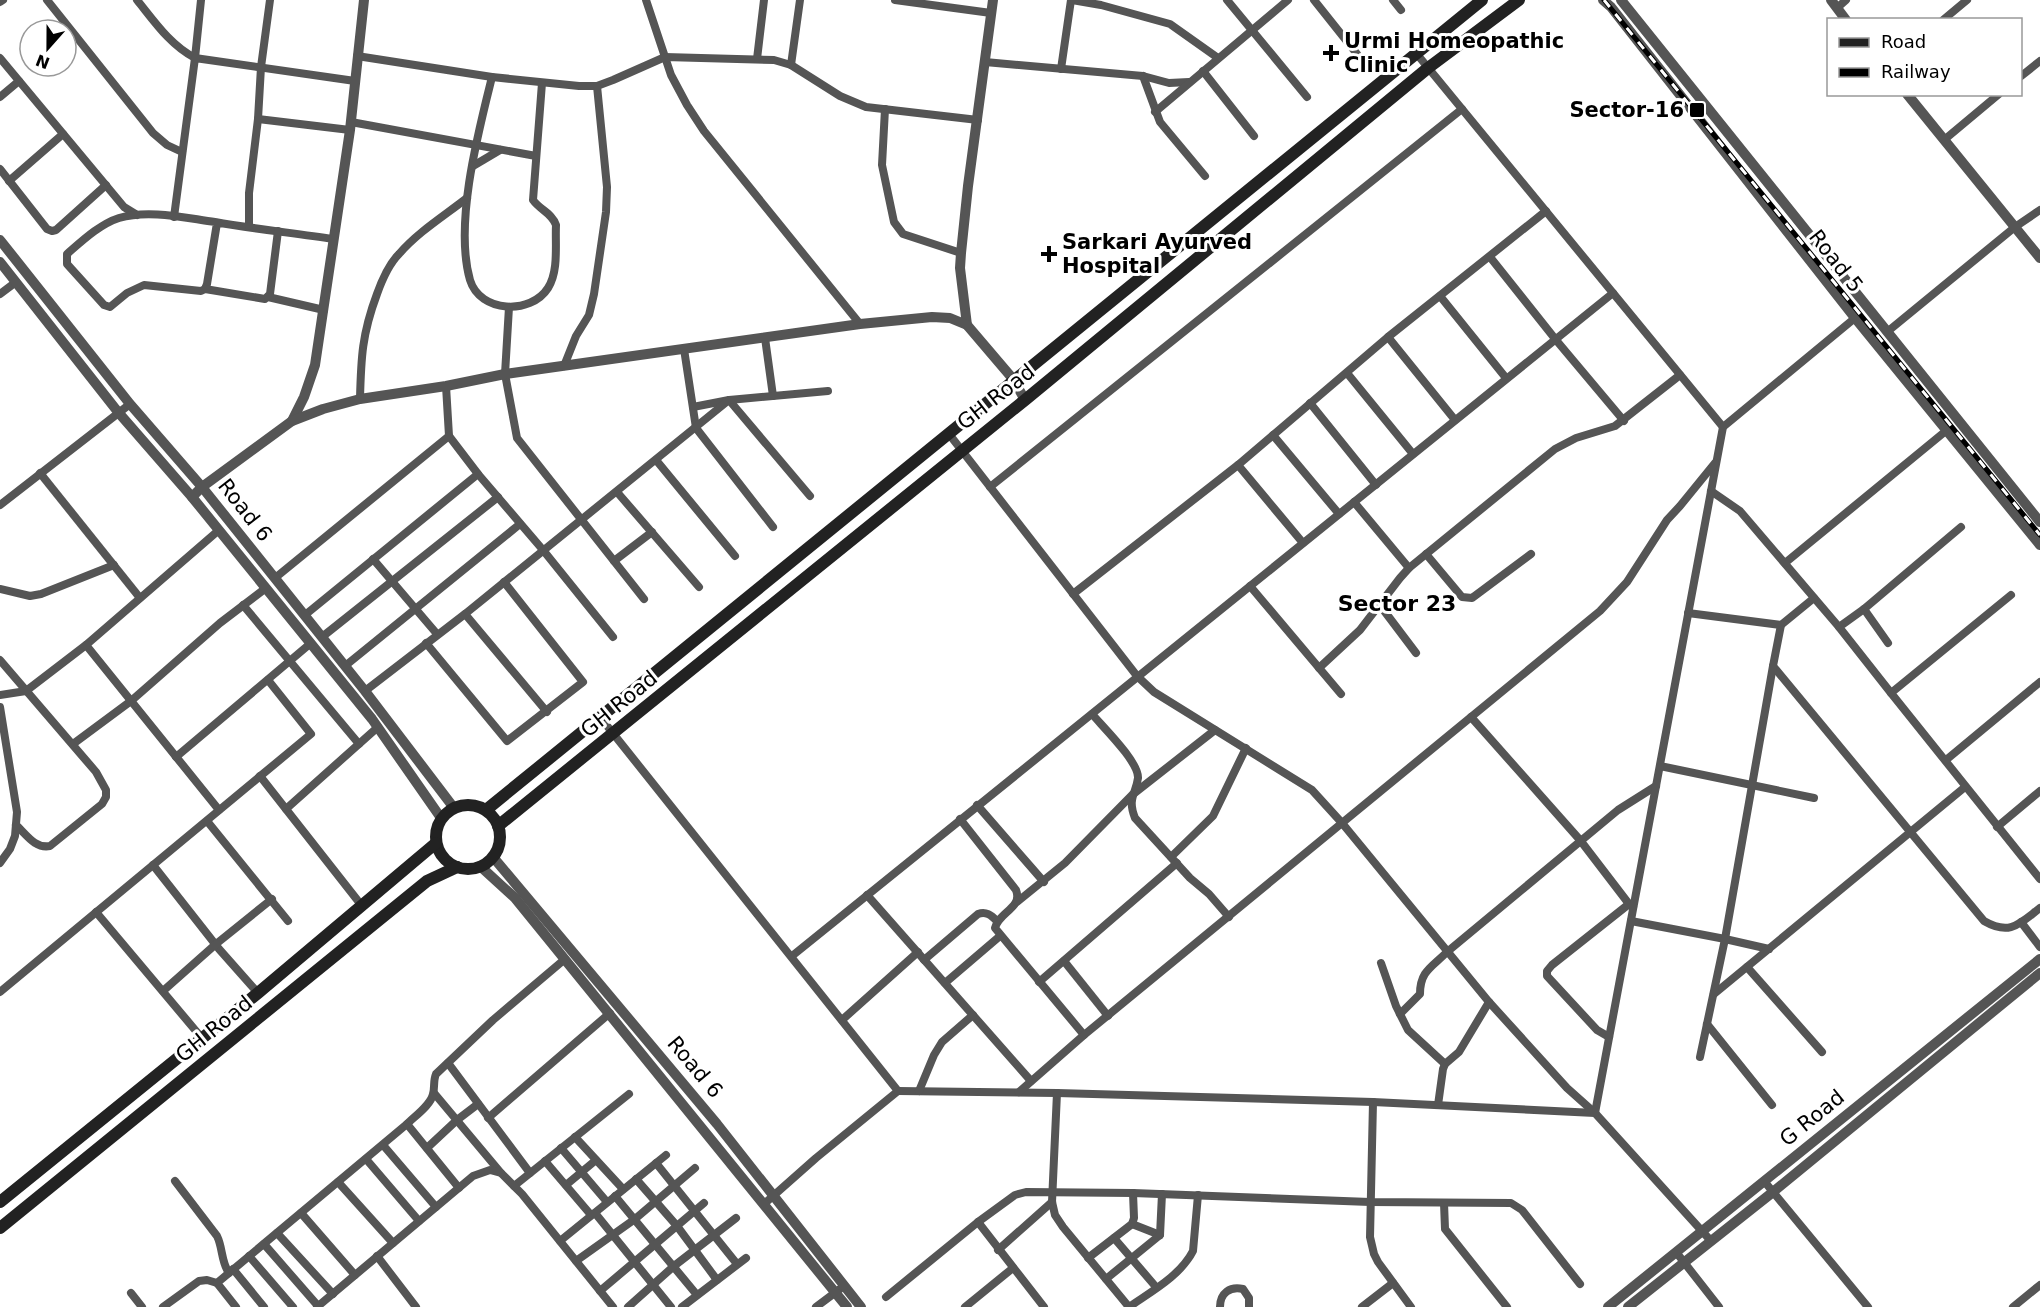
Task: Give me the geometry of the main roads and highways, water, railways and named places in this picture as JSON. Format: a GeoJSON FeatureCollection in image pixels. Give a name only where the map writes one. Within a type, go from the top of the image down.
{"type":"FeatureCollection","features":[{"type":"Feature","properties":{"kind":"main road","name":"GH Road"},"geometry":{"type":"LineString","coordinates":[[486,810],[949,434],[1013,379],[1482,0]]}},
{"type":"Feature","properties":{"kind":"main road","name":"GH Road"},"geometry":{"type":"LineString","coordinates":[[498,826],[1025,400],[1428,68],[1519,0]]}},
{"type":"Feature","properties":{"kind":"main road"},"geometry":{"type":"LineString","coordinates":[[465,805],[486,810],[498,826],[500,842],[493,857],[480,866],[465,868],[448,861],[440,853],[436,843],[441,818],[454,808],[465,805]]}},
{"type":"Feature","properties":{"kind":"main road","name":"GH Road"},"geometry":{"type":"LineString","coordinates":[[0,1202],[258,993],[436,843]]}},
{"type":"Feature","properties":{"kind":"main road","name":"GH Road"},"geometry":{"type":"LineString","coordinates":[[0,1228],[427,881],[458,867]]}},
{"type":"Feature","properties":{"kind":"railway"},"geometry":{"type":"LineString","coordinates":[[1604,0],[2040,535]]}},
{"type":"Feature","properties":{"kind":"place","name":"Urmi Homeopathic Clinic"},"geometry":{"type":"Point","coordinates":[1331,53]}},
{"type":"Feature","properties":{"kind":"place","name":"Sector-16"},"geometry":{"type":"Point","coordinates":[1697,110]}},
{"type":"Feature","properties":{"kind":"place","name":"Sarkari Ayurved Hospital"},"geometry":{"type":"Point","coordinates":[1049,254]}},
{"type":"Feature","properties":{"kind":"district","name":"Sector 23"},"geometry":{"type":"Point","coordinates":[1397,603]}}]}
